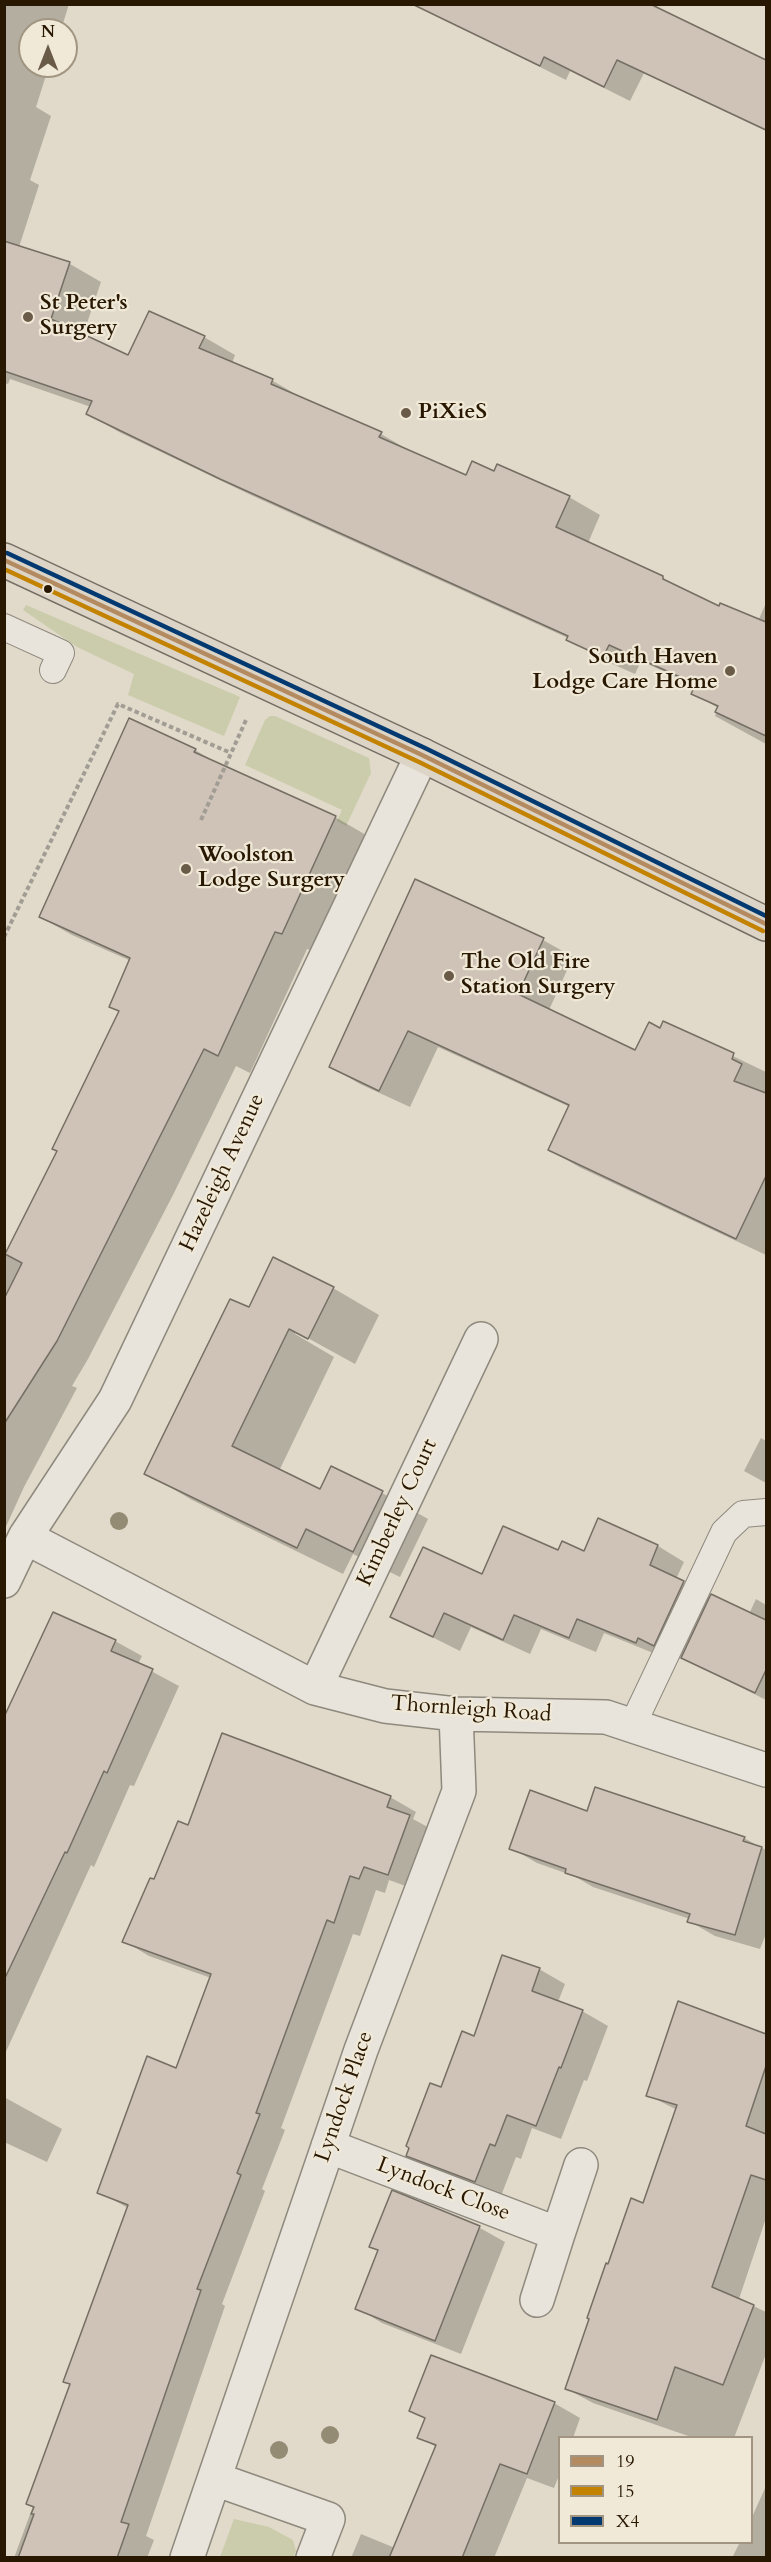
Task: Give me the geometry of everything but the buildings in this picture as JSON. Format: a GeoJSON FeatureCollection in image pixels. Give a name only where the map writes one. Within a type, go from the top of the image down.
{"type":"FeatureCollection","features":[{"type":"Feature","properties":{"kind":"main road"},"geometry":{"type":"LineString","coordinates":[[7,568],[422,755],[766,924]]}},
{"type":"Feature","properties":{"kind":"street","name":"Hazeleigh Avenue"},"geometry":{"type":"LineString","coordinates":[[4,1581],[25,1536],[115,1400],[422,755]]}},
{"type":"Feature","properties":{"kind":"street","name":"Kimberley Court"},"geometry":{"type":"LineString","coordinates":[[315,1688],[481,1339]]}},
{"type":"Feature","properties":{"kind":"street","name":"Thornleigh Road"},"geometry":{"type":"LineString","coordinates":[[25,1536],[315,1688],[385,1706],[456,1714],[606,1717],[633,1724],[766,1770]]}},
{"type":"Feature","properties":{"kind":"street","name":"Lyndock Place"},"geometry":{"type":"LineString","coordinates":[[187,2558],[361,2050],[459,1791],[456,1714]]}},
{"type":"Feature","properties":{"kind":"street","name":"Lyndock Close"},"geometry":{"type":"LineString","coordinates":[[328,2146],[558,2234]]}},
{"type":"Feature","properties":{"kind":"street"},"geometry":{"type":"LineString","coordinates":[[537,2300],[582,2165]]}},
{"type":"Feature","properties":{"kind":"street"},"geometry":{"type":"LineString","coordinates":[[215,2479],[328,2518],[313,2558]]}},
{"type":"Feature","properties":{"kind":"lane"},"geometry":{"type":"LineString","coordinates":[[4,627],[61,653],[53,670]]}},
{"type":"Feature","properties":{"kind":"lane"},"geometry":{"type":"LineString","coordinates":[[633,1724],[724,1532],[744,1514],[766,1512]]}},
{"type":"Feature","properties":{"kind":"path"},"geometry":{"type":"LineString","coordinates":[[4,937],[118,704],[231,753]]}},
{"type":"Feature","properties":{"kind":"path"},"geometry":{"type":"LineString","coordinates":[[201,820],[249,714]]}},
{"type":"Feature","properties":{"kind":"green space"},"geometry":{"type":"Polygon","coordinates":[[[26,605],[240,697],[224,736],[128,695],[134,674],[77,647],[23,610],[26,605]]]}},
{"type":"Feature","properties":{"kind":"green space"},"geometry":{"type":"Polygon","coordinates":[[[270,716],[275,716],[369,758],[371,773],[346,826],[337,821],[342,810],[245,765],[265,720],[270,716]]]}},
{"type":"Feature","properties":{"kind":"green space"},"geometry":{"type":"Polygon","coordinates":[[[234,2519],[269,2527],[293,2540],[296,2551],[293,2557],[220,2557],[234,2519]]]}},
{"type":"Feature","properties":{"kind":"transit line","name":"X4"},"geometry":{"type":"LineString","coordinates":[[7,553],[425,748],[766,916]]}},
{"type":"Feature","properties":{"kind":"transit line","name":"19"},"geometry":{"type":"LineString","coordinates":[[4,560],[422,755],[766,924]]}},
{"type":"Feature","properties":{"kind":"transit line","name":"15"},"geometry":{"type":"LineString","coordinates":[[4,569],[419,762],[763,931]]}},
{"type":"Feature","properties":{"kind":"place","name":"St Peter's Surgery"},"geometry":{"type":"Point","coordinates":[28,317]}},
{"type":"Feature","properties":{"kind":"place","name":"PiXieS"},"geometry":{"type":"Point","coordinates":[406,413]}},
{"type":"Feature","properties":{"kind":"place","name":"South Haven Lodge Care Home"},"geometry":{"type":"Point","coordinates":[730,671]}},
{"type":"Feature","properties":{"kind":"place","name":"Woolston Lodge Surgery"},"geometry":{"type":"Point","coordinates":[186,869]}},
{"type":"Feature","properties":{"kind":"place","name":"The Old Fire Station Surgery"},"geometry":{"type":"Point","coordinates":[449,976]}}]}
